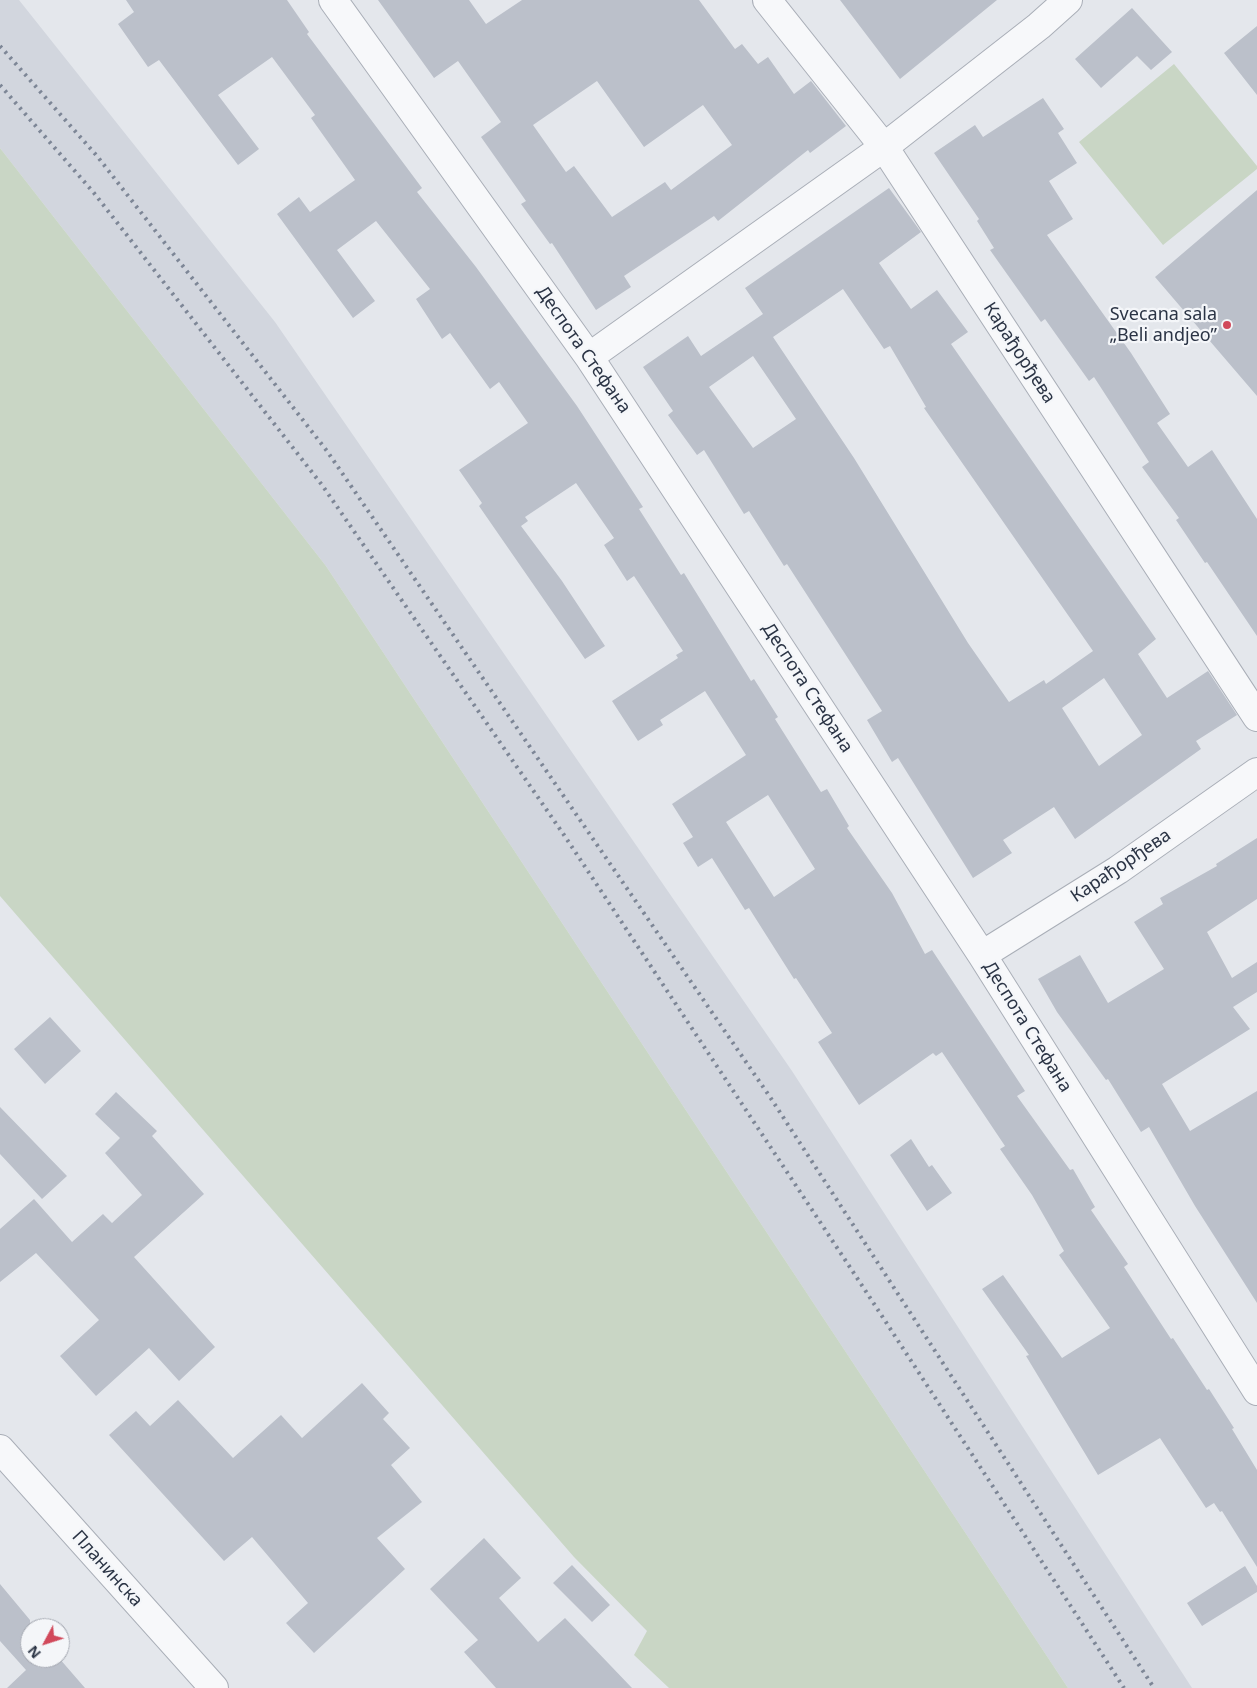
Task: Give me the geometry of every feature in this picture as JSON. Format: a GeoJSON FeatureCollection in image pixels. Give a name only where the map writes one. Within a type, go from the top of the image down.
{"type":"FeatureCollection","features":[{"type":"Feature","properties":{"kind":"street","name":"Деспота Стефана"},"geometry":{"type":"LineString","coordinates":[[333,0],[590,357],[982,955],[1257,1391]]}},
{"type":"Feature","properties":{"kind":"street","name":"Карађорђева"},"geometry":{"type":"LineString","coordinates":[[767,0],[884,147],[1257,717]]}},
{"type":"Feature","properties":{"kind":"street"},"geometry":{"type":"LineString","coordinates":[[590,357],[884,147],[1039,26],[1068,0]]}},
{"type":"Feature","properties":{"kind":"street","name":"Карађорђева"},"geometry":{"type":"LineString","coordinates":[[982,955],[1118,870],[1257,772]]}},
{"type":"Feature","properties":{"kind":"street","name":"Планинска"},"geometry":{"type":"LineString","coordinates":[[0,1449],[214,1688]]}},
{"type":"Feature","properties":{"kind":"shaded area"},"geometry":{"type":"Polygon","coordinates":[[[0,0],[19,0],[275,322],[792,1071],[1192,1688],[1068,1688],[326,566],[0,148],[0,0]]]}},
{"type":"Feature","properties":{"kind":"green space"},"geometry":{"type":"Polygon","coordinates":[[[1174,64],[1257,166],[1257,169],[1163,245],[1079,142],[1174,64]]]}},
{"type":"Feature","properties":{"kind":"green space"},"geometry":{"type":"Polygon","coordinates":[[[0,148],[326,566],[1068,1688],[669,1688],[634,1655],[647,1631],[574,1557],[0,896],[0,148]]]}},
{"type":"Feature","properties":{"kind":"building"},"geometry":{"type":"Polygon","coordinates":[[[126,0],[287,0],[309,32],[307,34],[422,188],[417,192],[476,267],[577,406],[643,507],[639,509],[681,575],[684,573],[751,681],[754,679],[778,717],[775,719],[821,792],[827,789],[849,826],[847,828],[892,893],[925,954],[932,950],[1025,1091],[1017,1096],[1070,1170],[1073,1169],[1095,1207],[1091,1210],[1128,1264],[1124,1267],[1171,1339],[1173,1338],[1234,1428],[1232,1429],[1257,1470],[1257,1567],[1222,1511],[1220,1512],[1214,1503],[1206,1508],[1160,1438],[1098,1475],[1026,1356],[1029,1355],[982,1289],[1003,1275],[1062,1358],[1110,1328],[1059,1255],[1064,1251],[1032,1195],[1000,1149],[1005,1146],[942,1052],[936,1056],[933,1053],[859,1105],[818,1042],[832,1033],[796,978],[794,979],[749,908],[745,910],[712,858],[698,867],[683,843],[693,837],[672,804],[746,755],[705,691],[660,720],[663,725],[638,741],[612,701],[678,658],[676,655],[683,651],[634,576],[627,581],[604,545],[614,538],[576,483],[525,517],[528,521],[521,526],[562,581],[605,646],[585,659],[479,506],[482,503],[459,470],[528,423],[499,382],[490,389],[450,333],[442,339],[416,299],[430,289],[376,221],[337,250],[375,301],[353,318],[277,214],[299,197],[310,212],[355,180],[311,118],[315,115],[272,57],[218,95],[259,149],[238,165],[159,60],[148,67],[118,24],[134,12],[126,0]],[[768,795],[726,822],[774,897],[815,869],[768,795]]]}},
{"type":"Feature","properties":{"kind":"building"},"geometry":{"type":"Polygon","coordinates":[[[378,0],[469,0],[486,24],[522,0],[699,0],[735,49],[742,44],[758,64],[768,57],[794,94],[811,81],[846,126],[810,153],[808,150],[718,221],[714,216],[624,276],[631,287],[596,310],[552,243],[550,244],[521,204],[526,201],[481,137],[501,122],[458,61],[434,78],[378,0]],[[597,81],[533,125],[566,172],[574,166],[612,217],[665,182],[671,190],[732,145],[703,105],[644,147],[597,81]]]}},
{"type":"Feature","properties":{"kind":"building"},"geometry":{"type":"Polygon","coordinates":[[[840,0],[997,0],[900,79],[840,0]]]}},
{"type":"Feature","properties":{"kind":"building"},"geometry":{"type":"Polygon","coordinates":[[[1132,8],[1172,52],[1151,70],[1137,56],[1101,88],[1075,59],[1132,8]]]}},
{"type":"Feature","properties":{"kind":"building"},"geometry":{"type":"Polygon","coordinates":[[[1257,26],[1257,95],[1224,53],[1257,26]]]}},
{"type":"Feature","properties":{"kind":"building"},"geometry":{"type":"Polygon","coordinates":[[[1043,98],[1064,129],[1058,133],[1077,163],[1049,181],[1073,219],[1047,235],[1131,353],[1170,414],[1157,423],[1188,467],[1212,450],[1257,519],[1257,636],[1207,562],[1205,563],[1176,520],[1179,518],[1142,467],[1149,462],[1094,377],[1089,381],[1045,319],[1041,322],[990,250],[994,248],[977,221],[979,219],[934,153],[975,125],[983,137],[1043,98]]]}},
{"type":"Feature","properties":{"kind":"building"},"geometry":{"type":"Polygon","coordinates":[[[889,188],[921,232],[879,263],[911,309],[937,290],[968,332],[951,344],[1156,639],[1138,654],[1167,698],[1208,671],[1237,715],[1196,741],[1201,749],[1075,839],[1054,807],[1003,840],[1012,853],[973,878],[898,758],[892,762],[867,720],[882,711],[787,564],[784,566],[749,511],[744,514],[704,450],[697,455],[668,415],[673,411],[643,367],[688,336],[701,356],[763,314],[745,288],[889,188]],[[843,289],[773,337],[854,458],[968,643],[1009,702],[1044,680],[1046,684],[1093,651],[924,408],[926,407],[890,346],[884,349],[843,289]],[[753,356],[709,387],[753,448],[796,419],[753,356]],[[1104,678],[1062,708],[1099,766],[1142,735],[1104,678]]]}},
{"type":"Feature","properties":{"kind":"building","name":"Svecana sala „Beli andjeo”"},"geometry":{"type":"Polygon","coordinates":[[[1257,190],[1257,396],[1155,277],[1257,190]]]}},
{"type":"Feature","properties":{"kind":"building"},"geometry":{"type":"Polygon","coordinates":[[[1257,838],[1257,899],[1207,932],[1232,978],[1257,962],[1257,992],[1233,1007],[1250,1029],[1162,1084],[1190,1131],[1257,1091],[1257,1303],[1195,1206],[1149,1127],[1141,1132],[1108,1079],[1106,1080],[1057,1012],[1038,979],[1080,955],[1108,1003],[1164,969],[1134,922],[1163,904],[1160,898],[1217,866],[1216,864],[1257,838]]]}},
{"type":"Feature","properties":{"kind":"building"},"geometry":{"type":"Polygon","coordinates":[[[50,1017],[81,1051],[45,1084],[14,1049],[50,1017]]]}},
{"type":"Feature","properties":{"kind":"building"},"geometry":{"type":"Polygon","coordinates":[[[116,1092],[157,1131],[152,1136],[204,1194],[134,1257],[215,1347],[179,1381],[149,1348],[96,1396],[60,1356],[99,1320],[36,1253],[0,1282],[0,1229],[34,1199],[72,1242],[103,1214],[112,1223],[142,1195],[105,1153],[120,1138],[95,1114],[116,1092]]]}},
{"type":"Feature","properties":{"kind":"building"},"geometry":{"type":"Polygon","coordinates":[[[0,1107],[67,1176],[42,1199],[0,1154],[0,1107]]]}},
{"type":"Feature","properties":{"kind":"building"},"geometry":{"type":"Polygon","coordinates":[[[911,1139],[929,1167],[932,1165],[952,1193],[927,1211],[890,1155],[911,1139]]]}},
{"type":"Feature","properties":{"kind":"building"},"geometry":{"type":"Polygon","coordinates":[[[362,1383],[389,1413],[383,1419],[410,1448],[391,1465],[422,1502],[377,1538],[405,1569],[314,1653],[286,1623],[308,1603],[252,1537],[224,1561],[109,1435],[136,1411],[150,1426],[178,1400],[233,1458],[281,1415],[302,1438],[362,1383]]]}},
{"type":"Feature","properties":{"kind":"building"},"geometry":{"type":"Polygon","coordinates":[[[484,1538],[521,1578],[499,1598],[538,1642],[565,1618],[632,1688],[496,1688],[464,1652],[478,1640],[430,1589],[484,1538]]]}},
{"type":"Feature","properties":{"kind":"building"},"geometry":{"type":"Polygon","coordinates":[[[572,1565],[610,1605],[592,1622],[553,1583],[572,1565]]]}},
{"type":"Feature","properties":{"kind":"building"},"geometry":{"type":"Polygon","coordinates":[[[1245,1566],[1257,1586],[1257,1592],[1202,1626],[1187,1603],[1245,1566]]]}},
{"type":"Feature","properties":{"kind":"building"},"geometry":{"type":"Polygon","coordinates":[[[0,1584],[28,1618],[20,1618],[20,1663],[0,1641],[0,1584]]]}},
{"type":"Feature","properties":{"kind":"building"},"geometry":{"type":"Polygon","coordinates":[[[24,1668],[68,1668],[85,1688],[7,1688],[26,1670],[24,1668]]]}},
{"type":"Feature","properties":{"kind":"railway"},"geometry":{"type":"LineString","coordinates":[[0,46],[97,156],[327,451],[770,1097],[1154,1688]]}},
{"type":"Feature","properties":{"kind":"railway"},"geometry":{"type":"LineString","coordinates":[[0,85],[94,193],[322,485],[564,835],[865,1290],[1124,1688]]}},
{"type":"Feature","properties":{"kind":"place","name":"Svecana sala „Beli andjeo”"},"geometry":{"type":"Point","coordinates":[1227,325]}}]}
